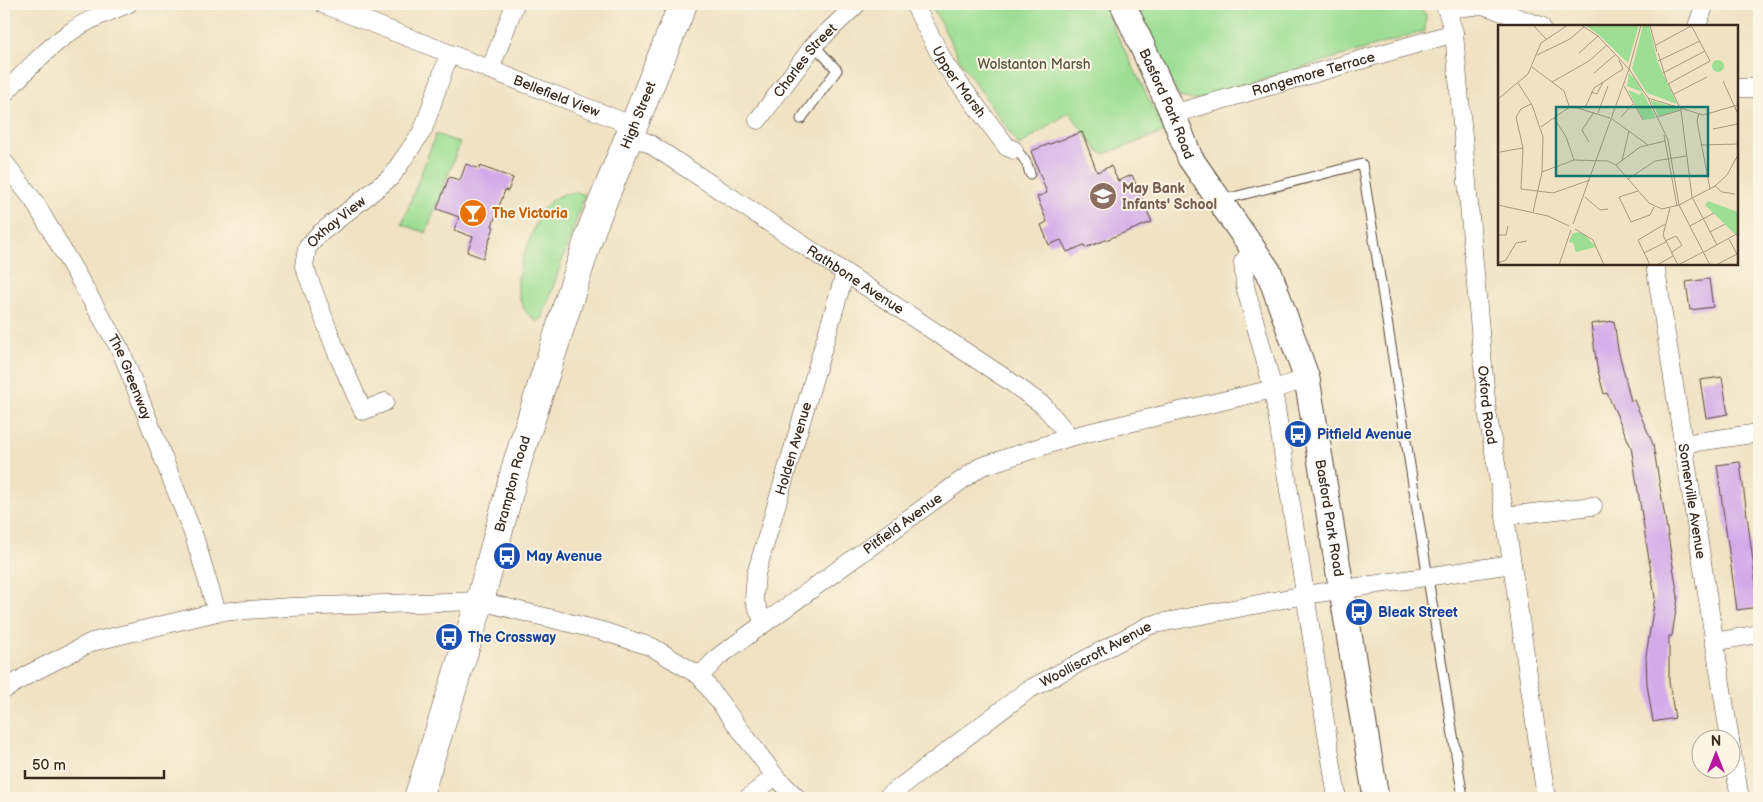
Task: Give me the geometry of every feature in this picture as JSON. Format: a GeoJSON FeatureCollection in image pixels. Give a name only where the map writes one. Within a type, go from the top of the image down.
{"type":"FeatureCollection","features":[{"type":"Feature","properties":{"kind":"highway","name":"High Street"},"geometry":{"type":"LineString","coordinates":[[592,228],[683,4]]}},
{"type":"Feature","properties":{"kind":"highway","name":"Brampton Road"},"geometry":{"type":"LineString","coordinates":[[418,798],[480,601],[517,463],[592,228]]}},
{"type":"Feature","properties":{"kind":"main road","name":"Basford Park Road"},"geometry":{"type":"LineString","coordinates":[[1123,4],[1173,114],[1190,158],[1269,272],[1307,379],[1376,798]]}},
{"type":"Feature","properties":{"kind":"street"},"geometry":{"type":"LineString","coordinates":[[4,94],[29,68],[69,33],[96,17],[128,4]]}},
{"type":"Feature","properties":{"kind":"street"},"geometry":{"type":"LineString","coordinates":[[485,68],[515,4]]}},
{"type":"Feature","properties":{"kind":"street","name":"Charles Street"},"geometry":{"type":"LineString","coordinates":[[758,120],[814,45],[857,4]]}},
{"type":"Feature","properties":{"kind":"street","name":"Upper Marsh"},"geometry":{"type":"LineString","coordinates":[[914,4],[946,66],[1006,147],[1014,150]]}},
{"type":"Feature","properties":{"kind":"street"},"geometry":{"type":"LineString","coordinates":[[1697,25],[1705,4]]}},
{"type":"Feature","properties":{"kind":"street","name":"Bellefield View"},"geometry":{"type":"LineString","coordinates":[[333,5],[394,33],[485,68],[632,130]]}},
{"type":"Feature","properties":{"kind":"street"},"geometry":{"type":"LineString","coordinates":[[1444,5],[1483,5],[1538,25]]}},
{"type":"Feature","properties":{"kind":"street","name":"Oxford Road"},"geometry":{"type":"LineString","coordinates":[[1444,5],[1454,33],[1487,411],[1505,516],[1546,798]]}},
{"type":"Feature","properties":{"kind":"street","name":"Rangemore Terrace"},"geometry":{"type":"LineString","coordinates":[[1173,114],[1454,33]]}},
{"type":"Feature","properties":{"kind":"street","name":"Oxhay View"},"geometry":{"type":"LineString","coordinates":[[385,402],[363,411],[337,353],[304,266],[307,248],[318,235],[391,177],[423,130],[449,54]]}},
{"type":"Feature","properties":{"kind":"street"},"geometry":{"type":"LineString","coordinates":[[1738,88],[1759,88]]}},
{"type":"Feature","properties":{"kind":"street","name":"Rathbone Avenue"},"geometry":{"type":"LineString","coordinates":[[632,130],[650,144],[1008,380],[1044,406],[1070,437]]}},
{"type":"Feature","properties":{"kind":"street","name":"The Greenway"},"geometry":{"type":"LineString","coordinates":[[4,162],[34,201],[121,351],[194,536],[217,612]]}},
{"type":"Feature","properties":{"kind":"street"},"geometry":{"type":"LineString","coordinates":[[1253,249],[1244,262],[1245,286],[1273,389],[1337,798]]}},
{"type":"Feature","properties":{"kind":"street","name":"Somerville Avenue"},"geometry":{"type":"LineString","coordinates":[[1654,265],[1728,730]]}},
{"type":"Feature","properties":{"kind":"street","name":"Holden Avenue"},"geometry":{"type":"LineString","coordinates":[[764,623],[754,600],[756,574],[845,272]]}},
{"type":"Feature","properties":{"kind":"street","name":"Pitfield Avenue"},"geometry":{"type":"LineString","coordinates":[[700,676],[718,657],[980,467],[1070,437],[1273,389],[1307,379]]}},
{"type":"Feature","properties":{"kind":"street"},"geometry":{"type":"LineString","coordinates":[[1682,444],[1759,434]]}},
{"type":"Feature","properties":{"kind":"street"},"geometry":{"type":"LineString","coordinates":[[1505,516],[1593,506]]}},
{"type":"Feature","properties":{"kind":"street"},"geometry":{"type":"LineString","coordinates":[[1341,590],[1512,564]]}},
{"type":"Feature","properties":{"kind":"street","name":"Woolliscroft Avenue"},"geometry":{"type":"LineString","coordinates":[[886,798],[1028,690],[1150,625],[1305,595],[1341,590]]}},
{"type":"Feature","properties":{"kind":"street"},"geometry":{"type":"LineString","coordinates":[[4,690],[31,672],[92,642],[217,612],[291,607],[480,601],[602,631],[652,647],[700,676],[775,776],[797,798]]}},
{"type":"Feature","properties":{"kind":"street"},"geometry":{"type":"LineString","coordinates":[[1714,642],[1759,634]]}},
{"type":"Feature","properties":{"kind":"street"},"geometry":{"type":"LineString","coordinates":[[748,798],[775,776]]}},
{"type":"Feature","properties":{"kind":"street","name":"Somerville Avenue"},"geometry":{"type":"LineString","coordinates":[[1737,780],[1740,798]]}},
{"type":"Feature","properties":{"kind":"lane"},"geometry":{"type":"LineString","coordinates":[[801,118],[836,70],[814,45]]}},
{"type":"Feature","properties":{"kind":"lane"},"geometry":{"type":"LineString","coordinates":[[1014,150],[1024,160],[1030,174]]}},
{"type":"Feature","properties":{"kind":"lane"},"geometry":{"type":"LineString","coordinates":[[1219,200],[1362,164],[1463,798]]}},
{"type":"Feature","properties":{"kind":"green space","name":"Wolstanton Marsh"},"geometry":{"type":"Polygon","coordinates":[[[931,4],[1102,4],[1165,132],[1104,154],[1098,151],[1069,112],[1019,146],[962,64],[931,4]]]}},
{"type":"Feature","properties":{"kind":"green space"},"geometry":{"type":"Polygon","coordinates":[[[1134,4],[1414,4],[1426,14],[1425,31],[1195,100],[1179,97],[1134,4]]]}},
{"type":"Feature","properties":{"kind":"green space"},"geometry":{"type":"Polygon","coordinates":[[[436,134],[460,143],[426,233],[402,224],[436,134]]]}},
{"type":"Feature","properties":{"kind":"green space"},"geometry":{"type":"Polygon","coordinates":[[[577,192],[585,195],[542,319],[537,322],[524,309],[519,296],[518,278],[522,259],[544,209],[556,197],[577,192]]]}},
{"type":"Feature","properties":{"kind":"building"},"geometry":{"type":"Polygon","coordinates":[[[1082,132],[1097,172],[1111,166],[1118,181],[1132,175],[1152,222],[1085,248],[1084,245],[1067,252],[1061,240],[1049,245],[1041,225],[1047,222],[1037,197],[1047,193],[1031,151],[1082,132]]]}},
{"type":"Feature","properties":{"kind":"building","name":"The Victoria"},"geometry":{"type":"Polygon","coordinates":[[[466,164],[479,169],[480,166],[513,178],[508,191],[505,190],[483,258],[467,252],[473,237],[454,230],[459,217],[437,209],[449,177],[460,180],[466,164]]]}},
{"type":"Feature","properties":{"kind":"building"},"geometry":{"type":"Polygon","coordinates":[[[1709,279],[1713,307],[1690,310],[1686,282],[1709,279]]]}},
{"type":"Feature","properties":{"kind":"building"},"geometry":{"type":"Polygon","coordinates":[[[1614,321],[1618,349],[1631,401],[1634,400],[1653,444],[1678,597],[1672,636],[1669,636],[1669,682],[1675,718],[1653,722],[1647,684],[1646,656],[1655,597],[1631,447],[1607,393],[1604,394],[1597,367],[1591,324],[1614,321]]]}},
{"type":"Feature","properties":{"kind":"building"},"geometry":{"type":"Polygon","coordinates":[[[1722,377],[1728,414],[1706,418],[1700,380],[1722,377]]]}},
{"type":"Feature","properties":{"kind":"building"},"geometry":{"type":"Polygon","coordinates":[[[1740,462],[1759,607],[1737,610],[1717,465],[1740,462]]]}},
{"type":"Feature","properties":{"kind":"place","name":"May Bank Infants' School"},"geometry":{"type":"Point","coordinates":[1103,196]}},
{"type":"Feature","properties":{"kind":"place","name":"The Victoria"},"geometry":{"type":"Point","coordinates":[473,213]}},
{"type":"Feature","properties":{"kind":"place","name":"Pitfield Avenue"},"geometry":{"type":"Point","coordinates":[1298,434]}},
{"type":"Feature","properties":{"kind":"place","name":"May Avenue"},"geometry":{"type":"Point","coordinates":[507,556]}},
{"type":"Feature","properties":{"kind":"place","name":"Bleak Street"},"geometry":{"type":"Point","coordinates":[1359,612]}},
{"type":"Feature","properties":{"kind":"place","name":"The Crossway"},"geometry":{"type":"Point","coordinates":[449,637]}}]}
